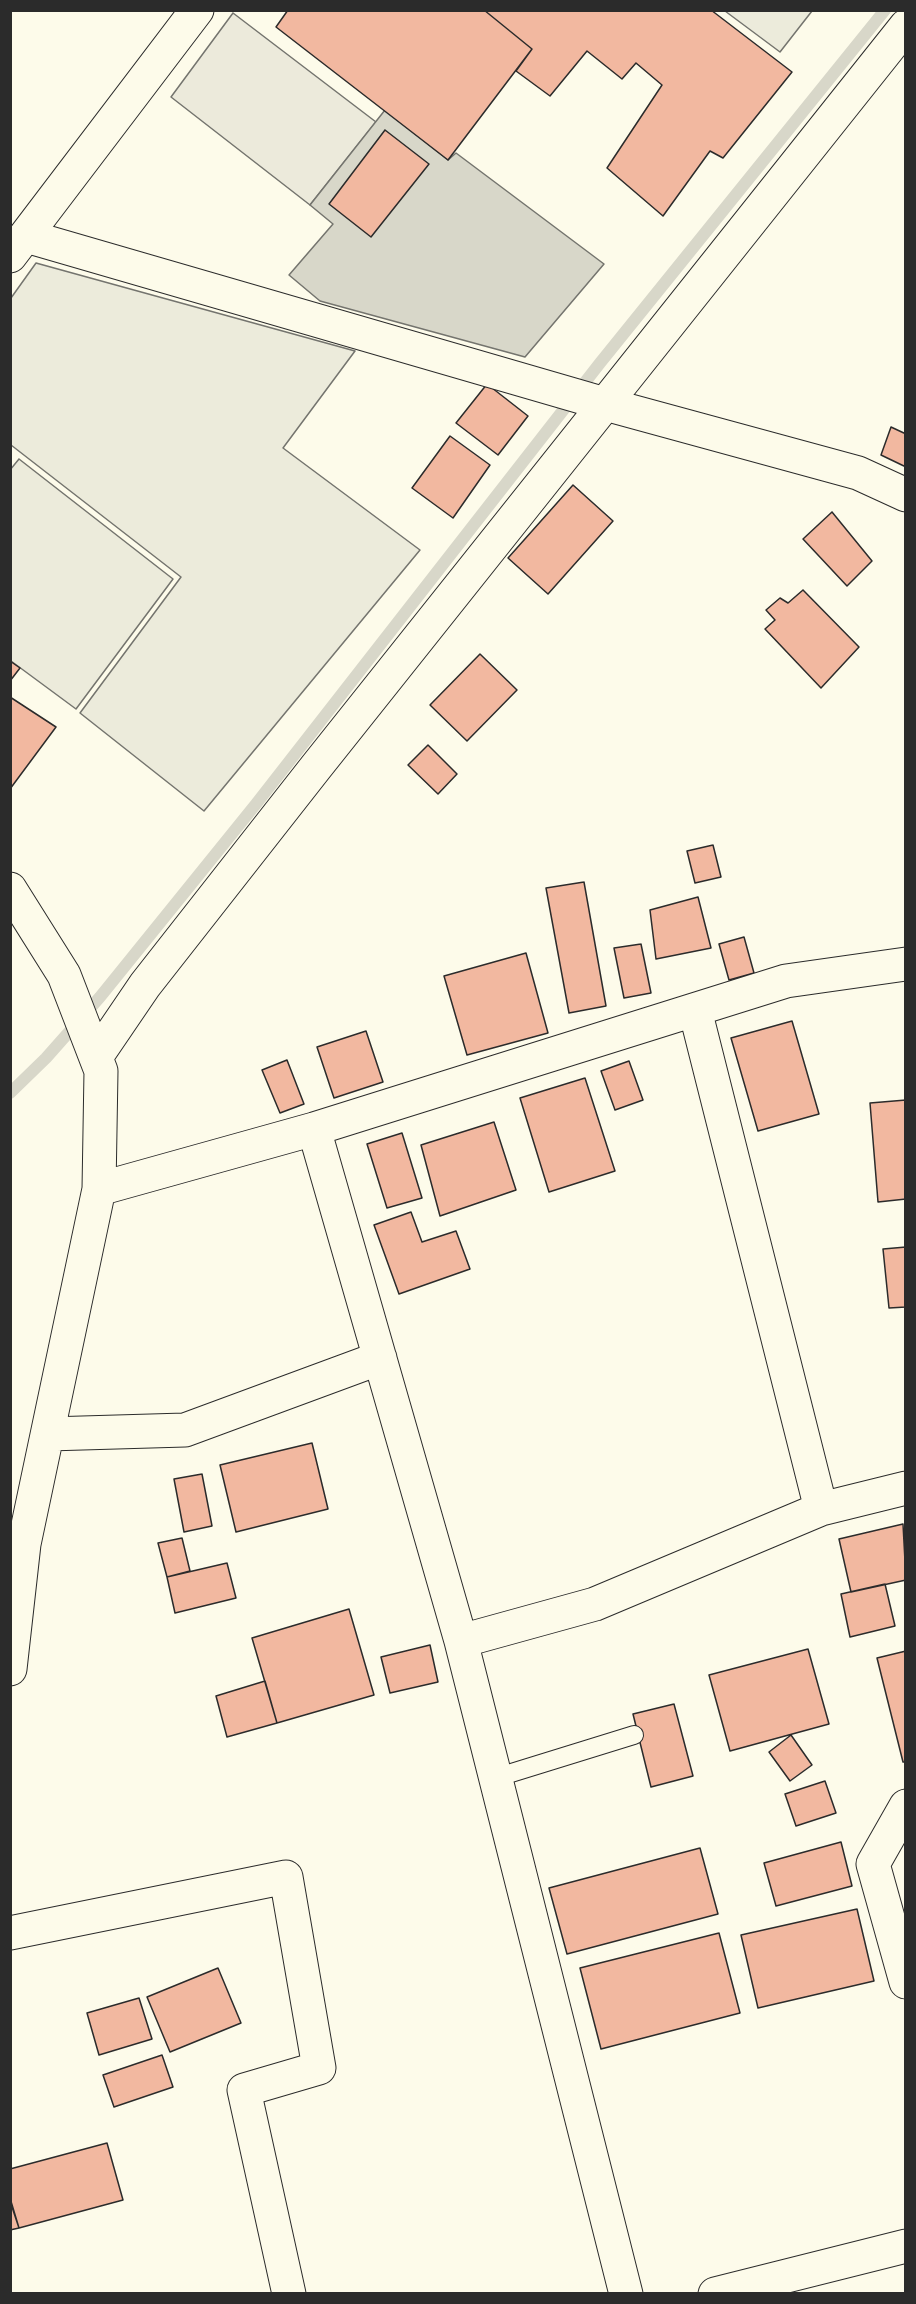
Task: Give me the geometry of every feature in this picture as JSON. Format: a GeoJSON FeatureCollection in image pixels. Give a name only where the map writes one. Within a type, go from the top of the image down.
{"type":"FeatureCollection","features":[{"type":"Feature","properties":{"kind":"street"},"geometry":{"type":"LineString","coordinates":[[197,10],[18,246],[858,473],[906,495]]}},
{"type":"Feature","properties":{"kind":"street"},"geometry":{"type":"LineString","coordinates":[[96,1057],[145,985],[906,26]]}},
{"type":"Feature","properties":{"kind":"street"},"geometry":{"type":"LineString","coordinates":[[10,890],[64,975],[101,1071],[99,1189],[24,1544],[10,1669]]}},
{"type":"Feature","properties":{"kind":"street"},"geometry":{"type":"LineString","coordinates":[[99,1189],[314,1130],[786,981],[906,964]]}},
{"type":"Feature","properties":{"kind":"street"},"geometry":{"type":"LineString","coordinates":[[695,1010],[821,1509]]}},
{"type":"Feature","properties":{"kind":"street"},"geometry":{"type":"LineString","coordinates":[[314,1130],[461,1641],[626,2294]]}},
{"type":"Feature","properties":{"kind":"street"},"geometry":{"type":"LineString","coordinates":[[48,1434],[185,1430],[380,1358]]}},
{"type":"Feature","properties":{"kind":"street"},"geometry":{"type":"LineString","coordinates":[[461,1641],[595,1604],[821,1509],[906,1488]]}},
{"type":"Feature","properties":{"kind":"street"},"geometry":{"type":"LineString","coordinates":[[906,1806],[873,1864],[906,1982]]}},
{"type":"Feature","properties":{"kind":"street"},"geometry":{"type":"LineString","coordinates":[[10,1933],[286,1877],[319,2068],[244,2090],[289,2294]]}},
{"type":"Feature","properties":{"kind":"street"},"geometry":{"type":"LineString","coordinates":[[715,2294],[906,2246]]}},
{"type":"Feature","properties":{"kind":"lane"},"geometry":{"type":"LineString","coordinates":[[495,1778],[634,1735]]}},
{"type":"Feature","properties":{"kind":"shaded area"},"geometry":{"type":"Polygon","coordinates":[[[725,11],[812,11],[780,52],[725,11]]]}},
{"type":"Feature","properties":{"kind":"shaded area"},"geometry":{"type":"Polygon","coordinates":[[[233,13],[376,122],[310,205],[171,97],[233,13]]]}},
{"type":"Feature","properties":{"kind":"shaded area"},"geometry":{"type":"Polygon","coordinates":[[[385,110],[448,160],[456,153],[604,264],[525,357],[320,301],[289,275],[333,224],[310,205],[385,110]]]}},
{"type":"Feature","properties":{"kind":"shaded area"},"geometry":{"type":"Polygon","coordinates":[[[36,263],[355,351],[283,448],[420,550],[204,811],[80,713],[181,577],[11,445],[11,298],[36,263]]]}},
{"type":"Feature","properties":{"kind":"shaded area"},"geometry":{"type":"Polygon","coordinates":[[[19,459],[173,579],[76,709],[11,661],[10,470],[19,459]]]}},
{"type":"Feature","properties":{"kind":"building"},"geometry":{"type":"Polygon","coordinates":[[[288,10],[484,10],[532,49],[448,160],[276,27],[288,10]]]}},
{"type":"Feature","properties":{"kind":"building"},"geometry":{"type":"Polygon","coordinates":[[[484,10],[711,10],[792,72],[723,158],[710,151],[663,216],[607,168],[662,85],[636,63],[622,79],[587,51],[550,96],[516,71],[532,49],[484,10]]]}},
{"type":"Feature","properties":{"kind":"building"},"geometry":{"type":"Polygon","coordinates":[[[385,130],[429,164],[371,237],[329,204],[385,130]]]}},
{"type":"Feature","properties":{"kind":"building"},"geometry":{"type":"Polygon","coordinates":[[[487,384],[528,416],[498,455],[456,423],[487,384]]]}},
{"type":"Feature","properties":{"kind":"building"},"geometry":{"type":"Polygon","coordinates":[[[891,427],[906,434],[906,467],[881,455],[891,427]]]}},
{"type":"Feature","properties":{"kind":"building"},"geometry":{"type":"Polygon","coordinates":[[[450,436],[490,465],[453,518],[412,488],[450,436]]]}},
{"type":"Feature","properties":{"kind":"building"},"geometry":{"type":"Polygon","coordinates":[[[573,485],[613,521],[548,594],[508,558],[573,485]]]}},
{"type":"Feature","properties":{"kind":"building"},"geometry":{"type":"Polygon","coordinates":[[[832,512],[872,561],[847,586],[803,539],[832,512]]]}},
{"type":"Feature","properties":{"kind":"building"},"geometry":{"type":"Polygon","coordinates":[[[803,590],[859,647],[821,688],[765,629],[775,620],[766,610],[780,598],[788,603],[803,590]]]}},
{"type":"Feature","properties":{"kind":"building"},"geometry":{"type":"Polygon","coordinates":[[[480,654],[517,690],[467,741],[430,705],[480,654]]]}},
{"type":"Feature","properties":{"kind":"building"},"geometry":{"type":"Polygon","coordinates":[[[10,661],[20,668],[10,681],[10,661]]]}},
{"type":"Feature","properties":{"kind":"building"},"geometry":{"type":"Polygon","coordinates":[[[10,697],[56,727],[10,789],[10,697]]]}},
{"type":"Feature","properties":{"kind":"building"},"geometry":{"type":"Polygon","coordinates":[[[428,745],[457,774],[438,794],[408,765],[428,745]]]}},
{"type":"Feature","properties":{"kind":"building"},"geometry":{"type":"Polygon","coordinates":[[[713,845],[721,877],[695,883],[687,851],[713,845]]]}},
{"type":"Feature","properties":{"kind":"building"},"geometry":{"type":"Polygon","coordinates":[[[584,882],[606,1006],[569,1013],[546,888],[584,882]]]}},
{"type":"Feature","properties":{"kind":"building"},"geometry":{"type":"Polygon","coordinates":[[[698,897],[711,948],[656,959],[650,910],[698,897]]]}},
{"type":"Feature","properties":{"kind":"building"},"geometry":{"type":"Polygon","coordinates":[[[744,937],[754,973],[729,980],[719,944],[744,937]]]}},
{"type":"Feature","properties":{"kind":"building"},"geometry":{"type":"Polygon","coordinates":[[[641,944],[651,993],[624,998],[614,948],[641,944]]]}},
{"type":"Feature","properties":{"kind":"building"},"geometry":{"type":"Polygon","coordinates":[[[526,953],[548,1033],[467,1055],[444,976],[526,953]]]}},
{"type":"Feature","properties":{"kind":"building"},"geometry":{"type":"Polygon","coordinates":[[[792,1021],[819,1114],[758,1131],[731,1038],[792,1021]]]}},
{"type":"Feature","properties":{"kind":"building"},"geometry":{"type":"Polygon","coordinates":[[[366,1031],[383,1082],[334,1098],[317,1047],[366,1031]]]}},
{"type":"Feature","properties":{"kind":"building"},"geometry":{"type":"Polygon","coordinates":[[[287,1060],[304,1104],[280,1113],[262,1070],[287,1060]]]}},
{"type":"Feature","properties":{"kind":"building"},"geometry":{"type":"Polygon","coordinates":[[[629,1061],[643,1100],[615,1110],[601,1071],[629,1061]]]}},
{"type":"Feature","properties":{"kind":"building"},"geometry":{"type":"Polygon","coordinates":[[[585,1078],[615,1171],[549,1192],[520,1098],[585,1078]]]}},
{"type":"Feature","properties":{"kind":"building"},"geometry":{"type":"Polygon","coordinates":[[[906,1100],[906,1199],[878,1202],[870,1103],[906,1100]]]}},
{"type":"Feature","properties":{"kind":"building"},"geometry":{"type":"Polygon","coordinates":[[[494,1122],[516,1190],[440,1216],[421,1145],[494,1122]]]}},
{"type":"Feature","properties":{"kind":"building"},"geometry":{"type":"Polygon","coordinates":[[[402,1133],[422,1198],[387,1208],[367,1144],[402,1133]]]}},
{"type":"Feature","properties":{"kind":"building"},"geometry":{"type":"Polygon","coordinates":[[[411,1212],[422,1242],[456,1231],[470,1269],[399,1294],[374,1225],[411,1212]]]}},
{"type":"Feature","properties":{"kind":"building"},"geometry":{"type":"Polygon","coordinates":[[[906,1247],[906,1307],[889,1308],[883,1249],[906,1247]]]}},
{"type":"Feature","properties":{"kind":"building"},"geometry":{"type":"Polygon","coordinates":[[[312,1443],[328,1509],[236,1532],[220,1465],[312,1443]]]}},
{"type":"Feature","properties":{"kind":"building"},"geometry":{"type":"Polygon","coordinates":[[[202,1474],[212,1526],[184,1532],[174,1479],[202,1474]]]}},
{"type":"Feature","properties":{"kind":"building"},"geometry":{"type":"Polygon","coordinates":[[[903,1524],[906,1580],[851,1592],[839,1539],[903,1524]]]}},
{"type":"Feature","properties":{"kind":"building"},"geometry":{"type":"Polygon","coordinates":[[[182,1538],[190,1571],[167,1577],[158,1543],[182,1538]]]}},
{"type":"Feature","properties":{"kind":"building"},"geometry":{"type":"Polygon","coordinates":[[[227,1563],[236,1598],[175,1613],[167,1577],[227,1563]]]}},
{"type":"Feature","properties":{"kind":"building"},"geometry":{"type":"Polygon","coordinates":[[[885,1584],[895,1626],[850,1637],[841,1594],[885,1584]]]}},
{"type":"Feature","properties":{"kind":"building"},"geometry":{"type":"Polygon","coordinates":[[[349,1609],[374,1695],[277,1723],[252,1638],[349,1609]]]}},
{"type":"Feature","properties":{"kind":"building"},"geometry":{"type":"Polygon","coordinates":[[[430,1645],[438,1682],[390,1693],[381,1657],[430,1645]]]}},
{"type":"Feature","properties":{"kind":"building"},"geometry":{"type":"Polygon","coordinates":[[[808,1649],[829,1724],[730,1751],[709,1675],[808,1649]]]}},
{"type":"Feature","properties":{"kind":"building"},"geometry":{"type":"Polygon","coordinates":[[[906,1651],[906,1762],[903,1762],[877,1658],[906,1651]]]}},
{"type":"Feature","properties":{"kind":"building"},"geometry":{"type":"Polygon","coordinates":[[[265,1681],[277,1723],[227,1737],[216,1696],[265,1681]]]}},
{"type":"Feature","properties":{"kind":"building"},"geometry":{"type":"Polygon","coordinates":[[[674,1704],[693,1776],[651,1787],[633,1714],[674,1704]]]}},
{"type":"Feature","properties":{"kind":"building"},"geometry":{"type":"Polygon","coordinates":[[[791,1735],[812,1765],[790,1781],[769,1752],[791,1735]]]}},
{"type":"Feature","properties":{"kind":"building"},"geometry":{"type":"Polygon","coordinates":[[[825,1781],[836,1813],[796,1826],[785,1794],[825,1781]]]}},
{"type":"Feature","properties":{"kind":"building"},"geometry":{"type":"Polygon","coordinates":[[[841,1842],[852,1886],[776,1906],[764,1863],[841,1842]]]}},
{"type":"Feature","properties":{"kind":"building"},"geometry":{"type":"Polygon","coordinates":[[[700,1848],[718,1914],[567,1954],[549,1888],[700,1848]]]}},
{"type":"Feature","properties":{"kind":"building"},"geometry":{"type":"Polygon","coordinates":[[[857,1909],[874,1981],[758,2008],[741,1935],[857,1909]]]}},
{"type":"Feature","properties":{"kind":"building"},"geometry":{"type":"Polygon","coordinates":[[[719,1933],[740,2013],[601,2049],[580,1968],[719,1933]]]}},
{"type":"Feature","properties":{"kind":"building"},"geometry":{"type":"Polygon","coordinates":[[[218,1968],[241,2023],[170,2052],[147,1997],[218,1968]]]}},
{"type":"Feature","properties":{"kind":"building"},"geometry":{"type":"Polygon","coordinates":[[[139,1998],[152,2039],[99,2055],[87,2013],[139,1998]]]}},
{"type":"Feature","properties":{"kind":"building"},"geometry":{"type":"Polygon","coordinates":[[[162,2055],[173,2087],[114,2107],[103,2075],[162,2055]]]}},
{"type":"Feature","properties":{"kind":"building"},"geometry":{"type":"Polygon","coordinates":[[[107,2143],[123,2200],[19,2228],[10,2198],[10,2169],[107,2143]]]}},
{"type":"Feature","properties":{"kind":"building"},"geometry":{"type":"Polygon","coordinates":[[[10,2201],[19,2228],[10,2230],[10,2201]]]}},
{"type":"Feature","properties":{"kind":"waterway"},"geometry":{"type":"LineString","coordinates":[[10,1093],[46,1058],[100,997],[256,804],[600,363],[885,10]]}}]}
